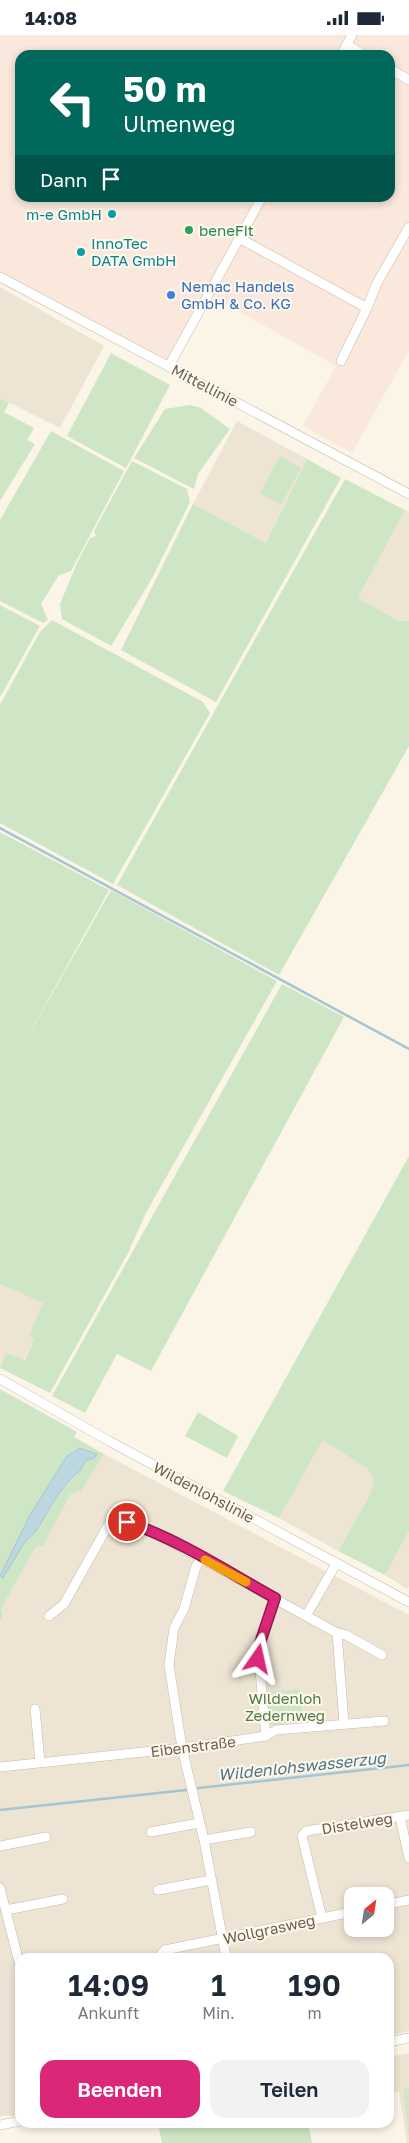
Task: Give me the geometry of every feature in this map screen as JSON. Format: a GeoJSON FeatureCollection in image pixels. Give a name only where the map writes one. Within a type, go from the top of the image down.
{"type":"FeatureCollection","features":[{"type":"Feature","properties":{"kind":"street"},"geometry":{"type":"LineString","coordinates":[[344,50],[352,35]]}},
{"type":"Feature","properties":{"kind":"street"},"geometry":{"type":"LineString","coordinates":[[347,45],[356,50]]}},
{"type":"Feature","properties":{"kind":"street"},"geometry":{"type":"LineString","coordinates":[[395,72],[409,80]]}},
{"type":"Feature","properties":{"kind":"street"},"geometry":{"type":"LineString","coordinates":[[169,366],[259,202]]}},
{"type":"Feature","properties":{"kind":"street"},"geometry":{"type":"LineString","coordinates":[[341,361],[368,308],[378,282],[409,227]]}},
{"type":"Feature","properties":{"kind":"street"},"geometry":{"type":"LineString","coordinates":[[239,238],[368,308]]}},
{"type":"Feature","properties":{"kind":"street","name":"Mittellinie"},"geometry":{"type":"LineString","coordinates":[[0,277],[409,494]]}},
{"type":"Feature","properties":{"kind":"street","name":"Wildenlohslinie"},"geometry":{"type":"LineString","coordinates":[[0,1379],[109,1441],[409,1602]]}},
{"type":"Feature","properties":{"kind":"street"},"geometry":{"type":"LineString","coordinates":[[49,1616],[64,1604],[110,1522],[115,1520],[146,1528],[336,1633],[346,1635],[382,1655]]}},
{"type":"Feature","properties":{"kind":"street"},"geometry":{"type":"LineString","coordinates":[[202,1558],[196,1566],[184,1609],[174,1628],[169,1665],[182,1748],[204,1840],[225,1953]]}},
{"type":"Feature","properties":{"kind":"street"},"geometry":{"type":"LineString","coordinates":[[306,1616],[336,1564]]}},
{"type":"Feature","properties":{"kind":"street"},"geometry":{"type":"LineString","coordinates":[[266,1736],[258,1649],[275,1598]]}},
{"type":"Feature","properties":{"kind":"street"},"geometry":{"type":"LineString","coordinates":[[336,1633],[344,1723]]}},
{"type":"Feature","properties":{"kind":"street"},"geometry":{"type":"LineString","coordinates":[[35,1709],[40,1762]]}},
{"type":"Feature","properties":{"kind":"street","name":"Eibenstraße"},"geometry":{"type":"LineString","coordinates":[[0,1767],[182,1748],[266,1736],[276,1730],[384,1721]]}},
{"type":"Feature","properties":{"kind":"street"},"geometry":{"type":"LineString","coordinates":[[404,1816],[409,1858]]}},
{"type":"Feature","properties":{"kind":"street","name":"Distelweg"},"geometry":{"type":"LineString","coordinates":[[322,1918],[302,1836],[306,1831],[404,1816]]}},
{"type":"Feature","properties":{"kind":"street"},"geometry":{"type":"LineString","coordinates":[[152,1832],[199,1823]]}},
{"type":"Feature","properties":{"kind":"street"},"geometry":{"type":"LineString","coordinates":[[204,1840],[251,1831]]}},
{"type":"Feature","properties":{"kind":"street"},"geometry":{"type":"LineString","coordinates":[[0,1846],[46,1837]]}},
{"type":"Feature","properties":{"kind":"street"},"geometry":{"type":"LineString","coordinates":[[158,1889],[211,1879]]}},
{"type":"Feature","properties":{"kind":"street"},"geometry":{"type":"LineString","coordinates":[[0,1888],[17,1953]]}},
{"type":"Feature","properties":{"kind":"street"},"geometry":{"type":"LineString","coordinates":[[6,1910],[63,1899]]}},
{"type":"Feature","properties":{"kind":"street"},"geometry":{"type":"LineString","coordinates":[[394,1903],[409,1900]]}},
{"type":"Feature","properties":{"kind":"street","name":"Wollgrasweg"},"geometry":{"type":"LineString","coordinates":[[162,1953],[164,1950],[344,1914]]}},
{"type":"Feature","properties":{"kind":"street"},"geometry":{"type":"LineString","coordinates":[[394,2041],[409,2038]]}},
{"type":"Feature","properties":{"kind":"street"},"geometry":{"type":"LineString","coordinates":[[0,2125],[15,2122]]}},
{"type":"Feature","properties":{"kind":"shaded area"},"geometry":{"type":"Polygon","coordinates":[[[0,35],[409,35],[409,350],[352,453],[303,426],[336,366],[210,295],[169,366],[0,277],[0,35]]]}},
{"type":"Feature","properties":{"kind":"shaded area"},"geometry":{"type":"Polygon","coordinates":[[[0,287],[104,346],[60,428],[0,398],[0,287]]]}},
{"type":"Feature","properties":{"kind":"shaded area"},"geometry":{"type":"Polygon","coordinates":[[[237,421],[307,459],[266,543],[193,504],[237,421]]]}},
{"type":"Feature","properties":{"kind":"shaded area"},"geometry":{"type":"Polygon","coordinates":[[[405,510],[409,512],[409,621],[398,622],[358,598],[405,510]]]}},
{"type":"Feature","properties":{"kind":"shaded area"},"geometry":{"type":"Polygon","coordinates":[[[0,1284],[44,1303],[29,1336],[34,1339],[24,1360],[0,1366],[0,1284]]]}},
{"type":"Feature","properties":{"kind":"shaded area"},"geometry":{"type":"Polygon","coordinates":[[[323,1440],[368,1469],[374,1482],[369,1497],[338,1551],[279,1518],[323,1440]]]}},
{"type":"Feature","properties":{"kind":"shaded area"},"geometry":{"type":"Polygon","coordinates":[[[104,1454],[409,1615],[409,2031],[394,2035],[394,1953],[15,1953],[15,2116],[0,2116],[0,1621],[3,1615],[1,1609],[35,1548],[44,1545],[70,1495],[81,1491],[104,1454]]]}},
{"type":"Feature","properties":{"kind":"shaded area"},"geometry":{"type":"Polygon","coordinates":[[[409,1531],[409,1586],[407,1589],[385,1575],[409,1531]]]}},
{"type":"Feature","properties":{"kind":"shaded area"},"geometry":{"type":"Polygon","coordinates":[[[409,2053],[409,2088],[404,2089],[409,2143],[407,2143],[399,2092],[394,2092],[394,2056],[409,2053]]]}},
{"type":"Feature","properties":{"kind":"green space"},"geometry":{"type":"Polygon","coordinates":[[[111,353],[170,385],[126,468],[67,436],[111,353]]]}},
{"type":"Feature","properties":{"kind":"green space"},"geometry":{"type":"Polygon","coordinates":[[[0,398],[9,403],[4,412],[34,428],[27,440],[35,444],[0,501],[0,398]]]}},
{"type":"Feature","properties":{"kind":"green space"},"geometry":{"type":"Polygon","coordinates":[[[190,405],[201,408],[230,429],[198,474],[194,489],[134,458],[165,409],[190,405]]]}},
{"type":"Feature","properties":{"kind":"green space"},"geometry":{"type":"Polygon","coordinates":[[[51,431],[124,471],[71,571],[59,575],[41,604],[48,620],[43,623],[0,601],[0,520],[51,431]]]}},
{"type":"Feature","properties":{"kind":"green space"},"geometry":{"type":"Polygon","coordinates":[[[280,456],[301,468],[281,505],[260,493],[280,456]]]}},
{"type":"Feature","properties":{"kind":"green space"},"geometry":{"type":"Polygon","coordinates":[[[307,459],[341,478],[216,702],[121,650],[193,504],[266,543],[307,459]]]}},
{"type":"Feature","properties":{"kind":"green space"},"geometry":{"type":"Polygon","coordinates":[[[132,461],[187,489],[190,502],[151,580],[111,646],[62,619],[60,604],[77,563],[90,538],[96,536],[94,531],[132,461]]]}},
{"type":"Feature","properties":{"kind":"green space"},"geometry":{"type":"Polygon","coordinates":[[[345,479],[405,510],[358,598],[398,621],[409,621],[409,746],[279,975],[117,885],[345,479]]]}},
{"type":"Feature","properties":{"kind":"green space"},"geometry":{"type":"Polygon","coordinates":[[[0,605],[40,626],[0,697],[0,605]]]}},
{"type":"Feature","properties":{"kind":"green space"},"geometry":{"type":"Polygon","coordinates":[[[52,620],[203,702],[210,713],[113,884],[0,823],[0,705],[40,632],[52,620]]]}},
{"type":"Feature","properties":{"kind":"green space"},"geometry":{"type":"Polygon","coordinates":[[[0,832],[109,890],[19,1052],[111,890],[277,981],[146,1213],[128,1253],[50,1393],[0,1368],[6,1353],[25,1360],[34,1339],[29,1336],[43,1303],[0,1284],[0,832]]]}},
{"type":"Feature","properties":{"kind":"green space"},"geometry":{"type":"Polygon","coordinates":[[[282,984],[344,1017],[151,1371],[117,1354],[85,1413],[52,1396],[282,984]]]}},
{"type":"Feature","properties":{"kind":"green space"},"geometry":{"type":"Polygon","coordinates":[[[409,1156],[409,1531],[385,1575],[338,1551],[369,1497],[374,1482],[368,1469],[323,1440],[279,1518],[223,1491],[409,1156]]]}},
{"type":"Feature","properties":{"kind":"green space"},"geometry":{"type":"Polygon","coordinates":[[[0,1389],[77,1432],[74,1437],[104,1454],[81,1491],[70,1495],[44,1545],[35,1548],[1,1609],[3,1615],[0,1621],[0,1576],[0,1389]],[[75,1449],[67,1456],[0,1576],[14,1560],[24,1543],[36,1531],[57,1496],[80,1470],[86,1460],[90,1458],[75,1449]]]}},
{"type":"Feature","properties":{"kind":"green space"},"geometry":{"type":"Polygon","coordinates":[[[198,1412],[238,1436],[227,1458],[185,1436],[198,1412]]]}},
{"type":"Feature","properties":{"kind":"green space","name":"Wildenloh Zedernweg"},"geometry":{"type":"Polygon","coordinates":[[[300,1689],[303,1721],[273,1725],[269,1723],[266,1692],[300,1689]]]}},
{"type":"Feature","properties":{"kind":"green space"},"geometry":{"type":"Polygon","coordinates":[[[409,2088],[409,2139],[403,2089],[409,2088]]]}},
{"type":"Feature","properties":{"kind":"green space"},"geometry":{"type":"Polygon","coordinates":[[[159,2128],[309,2128],[312,2143],[162,2143],[159,2128]]]}},
{"type":"Feature","properties":{"kind":"water"},"geometry":{"type":"Polygon","coordinates":[[[79,1448],[97,1454],[94,1458],[86,1460],[80,1471],[71,1478],[57,1496],[36,1531],[24,1543],[3,1578],[0,1576],[30,1515],[67,1456],[79,1448]]]}},
{"type":"Feature","properties":{"kind":"waterway"},"geometry":{"type":"LineString","coordinates":[[0,828],[409,1049]]}},
{"type":"Feature","properties":{"kind":"waterway","name":"Wildenlohswasserzug"},"geometry":{"type":"LineString","coordinates":[[198,1788],[409,1765]]}},
{"type":"Feature","properties":{"kind":"waterway","name":"Wildenlohswasserzug"},"geometry":{"type":"LineString","coordinates":[[0,1810],[186,1790]]}},
{"type":"Feature","properties":{"kind":"slow traffic"},"geometry":{"type":"LineString","coordinates":[[205,1560],[246,1582]]}},
{"type":"Feature","properties":{"kind":"place","name":"m-e GmbH"},"geometry":{"type":"Point","coordinates":[112,214]}},
{"type":"Feature","properties":{"kind":"place","name":"beneFit"},"geometry":{"type":"Point","coordinates":[189,230]}},
{"type":"Feature","properties":{"kind":"place","name":"InnoTec DATA GmbH"},"geometry":{"type":"Point","coordinates":[81,252]}},
{"type":"Feature","properties":{"kind":"place","name":"Nemac Handels GmbH & Co. KG"},"geometry":{"type":"Point","coordinates":[171,295]}},
{"type":"Feature","properties":{"kind":"route"},"geometry":{"type":"LineString","coordinates":[[127,1522],[146,1528],[275,1598],[258,1649],[258,1659]]}}]}
